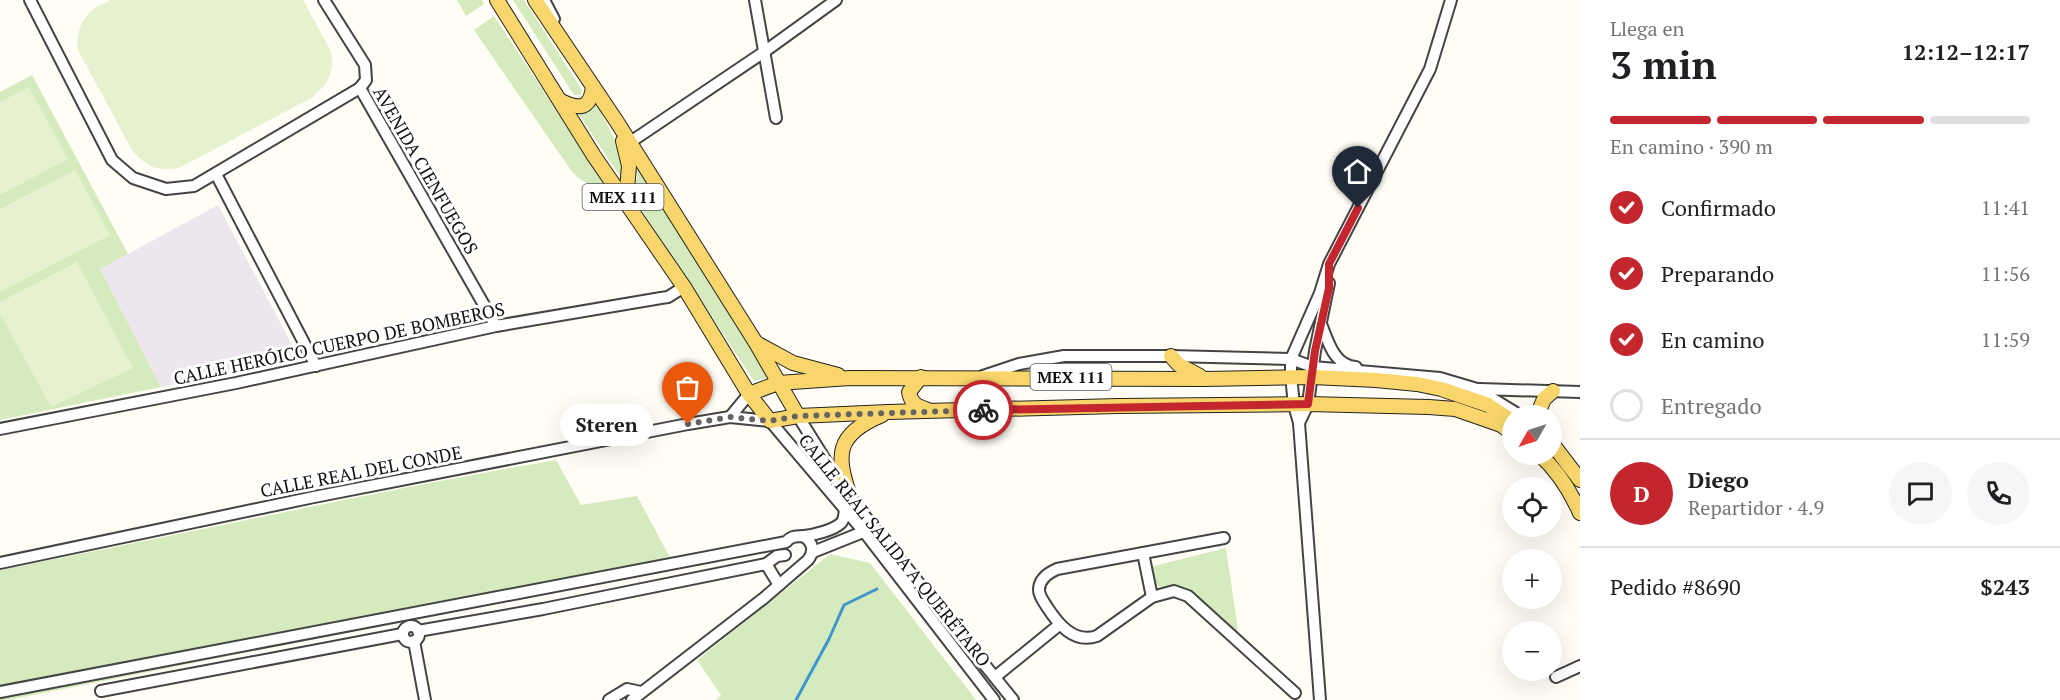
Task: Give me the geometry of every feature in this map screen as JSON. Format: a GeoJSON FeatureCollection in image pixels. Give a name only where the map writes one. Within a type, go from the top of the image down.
{"type":"FeatureCollection","features":[{"type":"Feature","properties":{"kind":"main road","name":"MEX 111"},"geometry":{"type":"LineString","coordinates":[[497,0],[594,156],[684,287],[749,394],[770,421],[798,416],[888,412],[1308,404],[1455,409],[1502,425]]}},
{"type":"Feature","properties":{"kind":"main road","name":"MEX 111"},"geometry":{"type":"LineString","coordinates":[[543,1],[580,67],[756,343],[798,416]]}},
{"type":"Feature","properties":{"kind":"main road"},"geometry":{"type":"LineString","coordinates":[[561,101],[580,107],[587,104],[591,99],[593,87]]}},
{"type":"Feature","properties":{"kind":"main road"},"geometry":{"type":"LineString","coordinates":[[616,122],[626,149],[629,166],[626,201]]}},
{"type":"Feature","properties":{"kind":"main road","name":"MEX 111"},"geometry":{"type":"LineString","coordinates":[[756,343],[793,363],[850,378]]}},
{"type":"Feature","properties":{"kind":"main road"},"geometry":{"type":"LineString","coordinates":[[1171,356],[1179,365],[1204,379]]}},
{"type":"Feature","properties":{"kind":"main road","name":"MEX 111"},"geometry":{"type":"LineString","coordinates":[[749,394],[778,383],[850,378],[1204,379],[1291,376],[1313,372],[1441,389],[1488,405],[1502,414]]}},
{"type":"Feature","properties":{"kind":"main road"},"geometry":{"type":"LineString","coordinates":[[921,377],[909,392],[910,399],[917,406],[930,411]]}},
{"type":"Feature","properties":{"kind":"main road"},"geometry":{"type":"LineString","coordinates":[[1542,405],[1544,399],[1553,391]]}},
{"type":"Feature","properties":{"kind":"main road"},"geometry":{"type":"LineString","coordinates":[[848,504],[841,465],[844,443],[858,428],[888,412]]}},
{"type":"Feature","properties":{"kind":"main road"},"geometry":{"type":"LineString","coordinates":[[1562,456],[1580,480]]}},
{"type":"Feature","properties":{"kind":"main road"},"geometry":{"type":"LineString","coordinates":[[1551,465],[1571,493],[1580,513]]}},
{"type":"Feature","properties":{"kind":"main road"},"geometry":{"type":"LineString","coordinates":[[1558,465],[1580,499]]}},
{"type":"Feature","properties":{"kind":"street"},"geometry":{"type":"LineString","coordinates":[[30,0],[112,160],[133,178],[166,189],[194,186],[360,88]]}},
{"type":"Feature","properties":{"kind":"street","name":"AVENIDA CIENFUEGOS"},"geometry":{"type":"LineString","coordinates":[[324,0],[365,65],[366,80],[360,88],[496,326]]}},
{"type":"Feature","properties":{"kind":"street"},"geometry":{"type":"LineString","coordinates":[[755,0],[776,118]]}},
{"type":"Feature","properties":{"kind":"street"},"geometry":{"type":"LineString","coordinates":[[629,143],[764,52],[836,0]]}},
{"type":"Feature","properties":{"kind":"street"},"geometry":{"type":"LineString","coordinates":[[1320,700],[1299,423],[1294,405],[1291,359],[1320,293],[1329,264],[1430,69],[1451,0]]}},
{"type":"Feature","properties":{"kind":"street"},"geometry":{"type":"LineString","coordinates":[[216,174],[316,366]]}},
{"type":"Feature","properties":{"kind":"street"},"geometry":{"type":"LineString","coordinates":[[1299,423],[1308,404],[1329,288],[1329,264]]}},
{"type":"Feature","properties":{"kind":"street","name":"CALLE HERÓICO CUERPO DE BOMBEROS"},"geometry":{"type":"LineString","coordinates":[[0,429],[316,366],[496,326],[668,297],[684,287]]}},
{"type":"Feature","properties":{"kind":"street"},"geometry":{"type":"LineString","coordinates":[[1321,324],[1334,354],[1351,367],[1408,371],[1421,376]]}},
{"type":"Feature","properties":{"kind":"street"},"geometry":{"type":"LineString","coordinates":[[982,377],[1019,364],[1064,356],[1291,359],[1313,372],[1440,378],[1477,389],[1503,405]]}},
{"type":"Feature","properties":{"kind":"street"},"geometry":{"type":"LineString","coordinates":[[1477,389],[1580,392]]}},
{"type":"Feature","properties":{"kind":"street"},"geometry":{"type":"LineString","coordinates":[[730,417],[749,394]]}},
{"type":"Feature","properties":{"kind":"street","name":"CALLE REAL SALIDA A QUERÉTARO"},"geometry":{"type":"LineString","coordinates":[[798,416],[848,504]]}},
{"type":"Feature","properties":{"kind":"street","name":"CALLE REAL DEL CONDE"},"geometry":{"type":"LineString","coordinates":[[0,563],[314,497],[688,424],[730,417],[770,421]]}},
{"type":"Feature","properties":{"kind":"street","name":"CALLE REAL SALIDA A QUERÉTARO"},"geometry":{"type":"LineString","coordinates":[[770,421],[848,504],[1013,700]]}},
{"type":"Feature","properties":{"kind":"street"},"geometry":{"type":"LineString","coordinates":[[0,692],[786,542],[794,536],[803,536],[840,524],[848,504]]}},
{"type":"Feature","properties":{"kind":"street"},"geometry":{"type":"LineString","coordinates":[[632,700],[783,581],[805,563],[813,552],[869,530]]}},
{"type":"Feature","properties":{"kind":"street","name":"CALLE REAL SALIDA A QUERÉTARO"},"geometry":{"type":"LineString","coordinates":[[869,530],[994,700]]}},
{"type":"Feature","properties":{"kind":"street"},"geometry":{"type":"LineString","coordinates":[[803,536],[811,542],[813,552]]}},
{"type":"Feature","properties":{"kind":"street"},"geometry":{"type":"LineString","coordinates":[[1224,538],[1057,569],[1047,574],[1041,582],[1039,590],[1041,598],[1059,625],[1074,635],[1089,639],[1097,636],[1152,597],[1174,591],[1188,596],[1295,693]]}},
{"type":"Feature","properties":{"kind":"street"},"geometry":{"type":"LineString","coordinates":[[783,581],[786,542]]}},
{"type":"Feature","properties":{"kind":"street"},"geometry":{"type":"LineString","coordinates":[[1143,553],[1152,597]]}},
{"type":"Feature","properties":{"kind":"street"},"geometry":{"type":"LineString","coordinates":[[100,692],[402,634],[406,640],[543,609],[766,564],[777,556],[786,557],[795,564],[805,563]]}},
{"type":"Feature","properties":{"kind":"street"},"geometry":{"type":"LineString","coordinates":[[766,564],[783,581]]}},
{"type":"Feature","properties":{"kind":"street"},"geometry":{"type":"LineString","coordinates":[[995,677],[1059,625]]}},
{"type":"Feature","properties":{"kind":"street"},"geometry":{"type":"LineString","coordinates":[[416,636],[425,700]]}},
{"type":"Feature","properties":{"kind":"street"},"geometry":{"type":"LineString","coordinates":[[1562,674],[1580,666]]}},
{"type":"Feature","properties":{"kind":"street"},"geometry":{"type":"LineString","coordinates":[[609,700],[627,689],[641,692]]}},
{"type":"Feature","properties":{"kind":"shaded area"},"geometry":{"type":"Polygon","coordinates":[[[218,205],[300,360],[161,387],[100,269],[218,205]]]}},
{"type":"Feature","properties":{"kind":"green space"},"geometry":{"type":"Polygon","coordinates":[[[111,0],[303,0],[331,51],[332,65],[329,77],[322,88],[311,98],[179,168],[153,167],[133,152],[78,50],[79,30],[83,21],[94,9],[111,0]]]}},
{"type":"Feature","properties":{"kind":"green space"},"geometry":{"type":"Polygon","coordinates":[[[457,0],[482,0],[484,4],[466,16],[457,0]]]}},
{"type":"Feature","properties":{"kind":"green space"},"geometry":{"type":"Polygon","coordinates":[[[513,0],[524,0],[582,90],[581,95],[574,95],[513,0]]]}},
{"type":"Feature","properties":{"kind":"green space"},"geometry":{"type":"Polygon","coordinates":[[[494,16],[615,199],[616,208],[613,211],[592,186],[578,178],[570,169],[474,30],[494,16]]]}},
{"type":"Feature","properties":{"kind":"green space"},"geometry":{"type":"Polygon","coordinates":[[[32,75],[128,254],[100,269],[161,387],[0,420],[0,92],[32,75]]]}},
{"type":"Feature","properties":{"kind":"green space"},"geometry":{"type":"Polygon","coordinates":[[[29,87],[68,159],[0,195],[0,102],[29,87]]]}},
{"type":"Feature","properties":{"kind":"green space"},"geometry":{"type":"Polygon","coordinates":[[[594,99],[622,154],[625,184],[576,110],[594,99]]]}},
{"type":"Feature","properties":{"kind":"green space"},"geometry":{"type":"Polygon","coordinates":[[[636,159],[770,377],[754,381],[631,194],[637,179],[636,159]]]}},
{"type":"Feature","properties":{"kind":"green space"},"geometry":{"type":"Polygon","coordinates":[[[75,170],[110,235],[0,292],[0,209],[75,170]]]}},
{"type":"Feature","properties":{"kind":"green space"},"geometry":{"type":"Polygon","coordinates":[[[77,262],[133,368],[51,407],[0,314],[0,302],[77,262]]]}},
{"type":"Feature","properties":{"kind":"green space"},"geometry":{"type":"Polygon","coordinates":[[[556,460],[581,505],[637,496],[675,567],[0,700],[0,570],[556,460]]]}},
{"type":"Feature","properties":{"kind":"green space"},"geometry":{"type":"Polygon","coordinates":[[[1226,548],[1239,637],[1196,599],[1153,584],[1150,567],[1226,548]]]}},
{"type":"Feature","properties":{"kind":"green space"},"geometry":{"type":"Polygon","coordinates":[[[830,554],[870,563],[976,700],[716,700],[721,695],[697,660],[830,554]]]}},
{"type":"Feature","properties":{"kind":"waterway"},"geometry":{"type":"LineString","coordinates":[[796,700],[829,639],[844,605],[877,589]]}},
{"type":"Feature","properties":{"kind":"way so far"},"geometry":{"type":"LineString","coordinates":[[688,424],[730,417],[770,421],[798,416],[983,410]]}},
{"type":"Feature","properties":{"kind":"place","name":"Steren"},"geometry":{"type":"Point","coordinates":[688,424]}},
{"type":"Feature","properties":{"kind":"route"},"geometry":{"type":"LineString","coordinates":[[983,410],[1308,404],[1315,351],[1329,288],[1329,264],[1358,208]]}}]}
